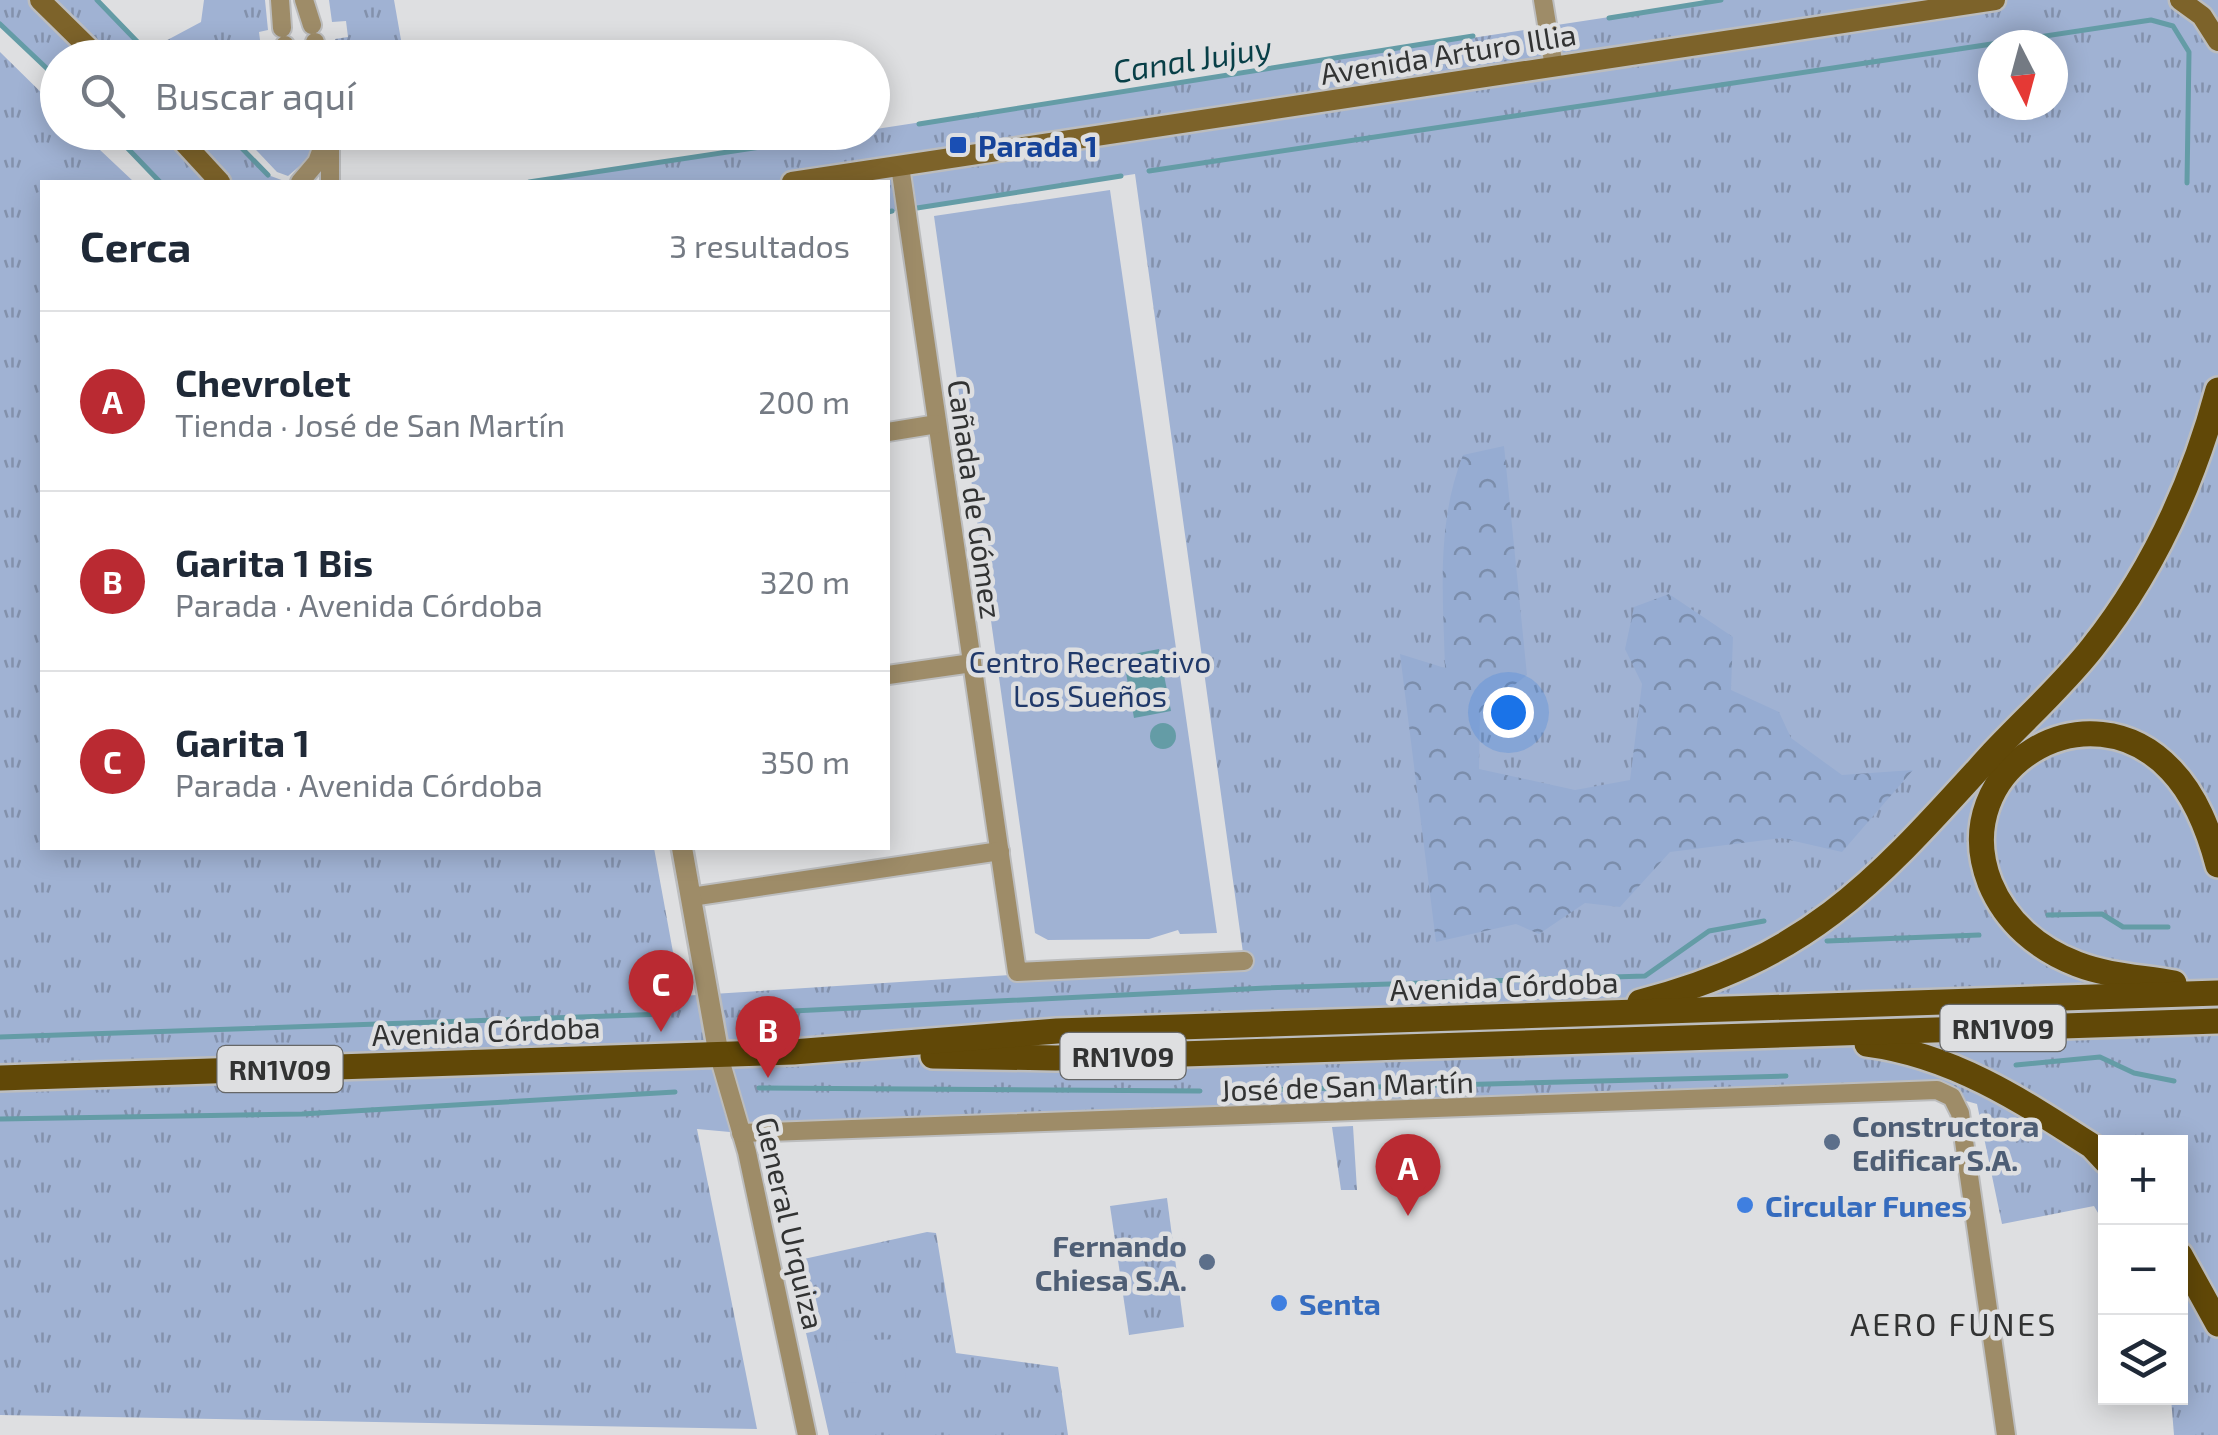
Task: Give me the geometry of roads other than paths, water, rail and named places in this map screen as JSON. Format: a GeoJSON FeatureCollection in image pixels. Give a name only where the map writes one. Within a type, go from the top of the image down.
{"type":"FeatureCollection","features":[{"type":"Feature","properties":{"kind":"main road"},"geometry":{"type":"LineString","coordinates":[[40,0],[81,40]]}},
{"type":"Feature","properties":{"kind":"main road","name":"Avenida Arturo Illia"},"geometry":{"type":"LineString","coordinates":[[806,180],[1995,0]]}},
{"type":"Feature","properties":{"kind":"main road"},"geometry":{"type":"LineString","coordinates":[[2180,0],[2202,16],[2218,41]]}},
{"type":"Feature","properties":{"kind":"main road"},"geometry":{"type":"LineString","coordinates":[[191,150],[218,180]]}},
{"type":"Feature","properties":{"kind":"main road"},"geometry":{"type":"LineString","coordinates":[[203,162],[232,180]]}},
{"type":"Feature","properties":{"kind":"main road"},"geometry":{"type":"LineString","coordinates":[[1590,1014],[1740,971],[1794,942],[1846,906],[1918,836],[2092,649],[2143,576],[2184,495],[2218,390]]}},
{"type":"Feature","properties":{"kind":"main road"},"geometry":{"type":"LineString","coordinates":[[2218,865],[2204,822],[2170,769],[2140,747],[2102,735],[2054,738],[2034,748],[2001,779],[1984,818],[1980,844],[1994,892],[2007,914],[2032,940],[2076,964],[2111,974],[2218,992]]}},
{"type":"Feature","properties":{"kind":"main road","name":"Avenida Córdoba"},"geometry":{"type":"LineString","coordinates":[[0,1078],[718,1056],[1058,1031],[2218,992]]}},
{"type":"Feature","properties":{"kind":"main road","name":"Avenida Córdoba"},"geometry":{"type":"LineString","coordinates":[[793,1052],[1056,1058],[2218,1021]]}},
{"type":"Feature","properties":{"kind":"main road"},"geometry":{"type":"LineString","coordinates":[[1788,1034],[1910,1050],[2037,1111],[2098,1152]]}},
{"type":"Feature","properties":{"kind":"main road"},"geometry":{"type":"LineString","coordinates":[[2188,1270],[2218,1324]]}},
{"type":"Feature","properties":{"kind":"street"},"geometry":{"type":"LineString","coordinates":[[1543,0],[1554,67]]}},
{"type":"Feature","properties":{"kind":"street"},"geometry":{"type":"LineString","coordinates":[[284,40],[280,3],[304,2],[315,40]]}},
{"type":"Feature","properties":{"kind":"street"},"geometry":{"type":"LineString","coordinates":[[302,180],[322,150]]}},
{"type":"Feature","properties":{"kind":"street"},"geometry":{"type":"LineString","coordinates":[[329,150],[330,180]]}},
{"type":"Feature","properties":{"kind":"street","name":"Cañada de Gómez"},"geometry":{"type":"LineString","coordinates":[[900,166],[1017,972],[1244,961]]}},
{"type":"Feature","properties":{"kind":"street"},"geometry":{"type":"LineString","coordinates":[[890,432],[936,424]]}},
{"type":"Feature","properties":{"kind":"street"},"geometry":{"type":"LineString","coordinates":[[890,675],[972,663]]}},
{"type":"Feature","properties":{"kind":"street","name":"General Urquiza"},"geometry":{"type":"LineString","coordinates":[[682,850],[718,1056],[742,1133],[806,1435]]}},
{"type":"Feature","properties":{"kind":"street"},"geometry":{"type":"LineString","coordinates":[[690,897],[1000,851]]}},
{"type":"Feature","properties":{"kind":"street","name":"José de San Martín"},"geometry":{"type":"LineString","coordinates":[[742,1133],[1937,1090],[1952,1097],[1964,1132],[2006,1435]]}},
{"type":"Feature","properties":{"kind":"waterway","name":"Canal Jujuy"},"geometry":{"type":"LineString","coordinates":[[97,0],[136,40]]}},
{"type":"Feature","properties":{"kind":"waterway","name":"Canal Jujuy"},"geometry":{"type":"LineString","coordinates":[[1609,18],[1721,0]]}},
{"type":"Feature","properties":{"kind":"waterway"},"geometry":{"type":"LineString","coordinates":[[1149,171],[2151,20],[2173,26],[2189,52],[2187,183]]}},
{"type":"Feature","properties":{"kind":"waterway"},"geometry":{"type":"LineString","coordinates":[[0,24],[40,62]]}},
{"type":"Feature","properties":{"kind":"waterway","name":"Canal Jujuy"},"geometry":{"type":"LineString","coordinates":[[919,124],[1473,36]]}},
{"type":"Feature","properties":{"kind":"waterway"},"geometry":{"type":"LineString","coordinates":[[129,150],[158,180]]}},
{"type":"Feature","properties":{"kind":"waterway","name":"Canal Jujuy"},"geometry":{"type":"LineString","coordinates":[[244,150],[268,175]]}},
{"type":"Feature","properties":{"kind":"waterway","name":"Canal Jujuy"},"geometry":{"type":"LineString","coordinates":[[542,180],[741,150]]}},
{"type":"Feature","properties":{"kind":"waterway"},"geometry":{"type":"LineString","coordinates":[[917,208],[1121,176]]}},
{"type":"Feature","properties":{"kind":"waterway"},"geometry":{"type":"LineString","coordinates":[[2048,915],[2102,914],[2123,927],[2168,927]]}},
{"type":"Feature","properties":{"kind":"waterway"},"geometry":{"type":"LineString","coordinates":[[753,1013],[1266,988],[1645,976],[1709,931],[1764,921]]}},
{"type":"Feature","properties":{"kind":"waterway"},"geometry":{"type":"LineString","coordinates":[[1827,941],[1979,935]]}},
{"type":"Feature","properties":{"kind":"waterway"},"geometry":{"type":"LineString","coordinates":[[0,1037],[666,1014]]}},
{"type":"Feature","properties":{"kind":"waterway"},"geometry":{"type":"LineString","coordinates":[[2016,1065],[2100,1057],[2134,1073],[2174,1081]]}},
{"type":"Feature","properties":{"kind":"waterway"},"geometry":{"type":"LineString","coordinates":[[1259,1090],[1786,1076]]}},
{"type":"Feature","properties":{"kind":"waterway"},"geometry":{"type":"LineString","coordinates":[[759,1088],[1200,1091]]}},
{"type":"Feature","properties":{"kind":"waterway"},"geometry":{"type":"LineString","coordinates":[[0,1119],[302,1114],[675,1092]]}},
{"type":"Feature","properties":{"kind":"place","name":"Parada 1"},"geometry":{"type":"Point","coordinates":[958,145]}},
{"type":"Feature","properties":{"kind":"place","name":"Garita 1"},"geometry":{"type":"Point","coordinates":[661,1032]}},
{"type":"Feature","properties":{"kind":"place","name":"Garita 1 Bis"},"geometry":{"type":"Point","coordinates":[768,1078]}},
{"type":"Feature","properties":{"kind":"place","name":"Constructora Edificar S.A."},"geometry":{"type":"Point","coordinates":[1832,1142]}},
{"type":"Feature","properties":{"kind":"place","name":"Circular Funes"},"geometry":{"type":"Point","coordinates":[1745,1205]}},
{"type":"Feature","properties":{"kind":"place","name":"Chevrolet"},"geometry":{"type":"Point","coordinates":[1408,1216]}},
{"type":"Feature","properties":{"kind":"place","name":"Fernando Chiesa S.A."},"geometry":{"type":"Point","coordinates":[1207,1262]}},
{"type":"Feature","properties":{"kind":"place","name":"Senta"},"geometry":{"type":"Point","coordinates":[1279,1303]}},
{"type":"Feature","properties":{"kind":"district","name":"AERO FUNES"},"geometry":{"type":"Point","coordinates":[1954,1323]}},
{"type":"Feature","properties":{"kind":"park label","name":"Centro Recreativo Los Sueños"},"geometry":{"type":"Point","coordinates":[1090,678]}}]}
